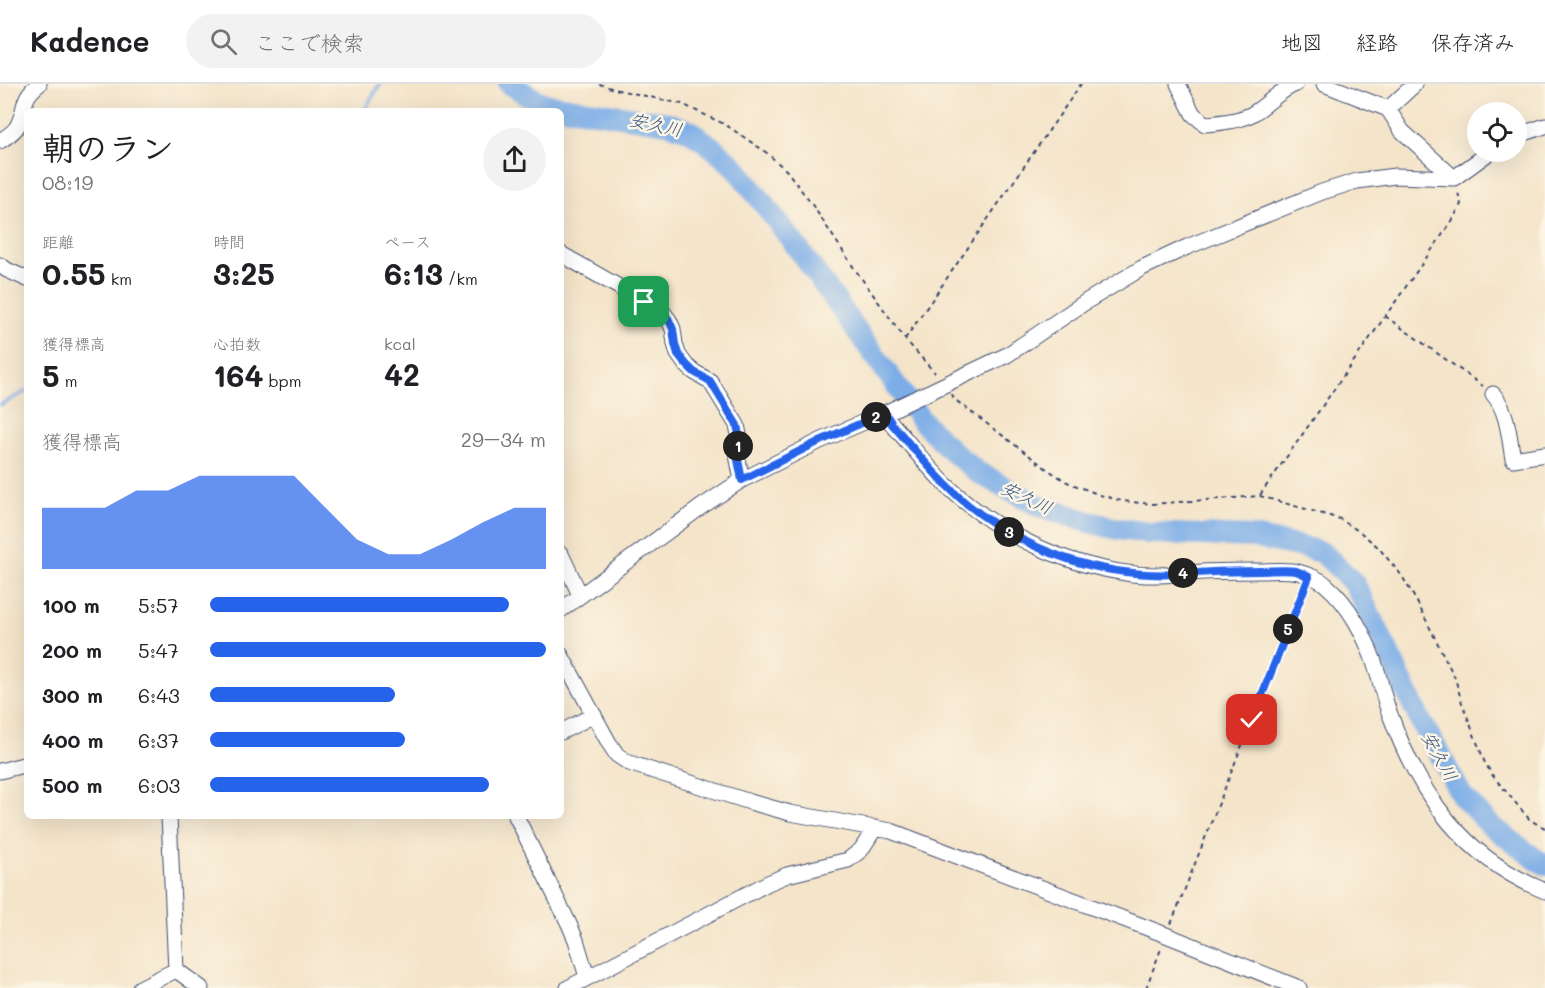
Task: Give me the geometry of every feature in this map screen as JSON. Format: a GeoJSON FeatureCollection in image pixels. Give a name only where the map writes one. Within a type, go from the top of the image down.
{"type":"FeatureCollection","features":[{"type":"Feature","properties":{"kind":"street"},"geometry":{"type":"LineString","coordinates":[[0,141],[18,127],[28,95],[39,84]]}},
{"type":"Feature","properties":{"kind":"street"},"geometry":{"type":"LineString","coordinates":[[1178,84],[1193,114],[1205,124],[1221,123],[1251,114],[1286,87],[1296,84]]}},
{"type":"Feature","properties":{"kind":"street"},"geometry":{"type":"LineString","coordinates":[[1324,84],[1388,109],[1402,131],[1454,178]]}},
{"type":"Feature","properties":{"kind":"street"},"geometry":{"type":"LineString","coordinates":[[1388,109],[1415,84]]}},
{"type":"Feature","properties":{"kind":"street"},"geometry":{"type":"LineString","coordinates":[[1527,132],[1545,126]]}},
{"type":"Feature","properties":{"kind":"street"},"geometry":{"type":"LineString","coordinates":[[564,608],[700,507],[742,480],[1007,354],[1142,268],[1311,196],[1357,181],[1395,176],[1454,178],[1476,162]]}},
{"type":"Feature","properties":{"kind":"street"},"geometry":{"type":"LineString","coordinates":[[564,256],[663,312],[673,329],[678,354],[694,372],[710,381],[737,425],[739,435],[737,455],[742,480]]}},
{"type":"Feature","properties":{"kind":"street"},"geometry":{"type":"LineString","coordinates":[[0,265],[24,278]]}},
{"type":"Feature","properties":{"kind":"street"},"geometry":{"type":"LineString","coordinates":[[1493,394],[1503,409],[1513,459],[1545,454]]}},
{"type":"Feature","properties":{"kind":"street"},"geometry":{"type":"LineString","coordinates":[[885,413],[944,483],[966,503],[999,527],[1065,559],[1127,573],[1154,575],[1297,571],[1325,583],[1350,611],[1365,639],[1390,716],[1407,755],[1421,784],[1442,815],[1464,839],[1483,855],[1503,869],[1545,891]]}},
{"type":"Feature","properties":{"kind":"street"},"geometry":{"type":"LineString","coordinates":[[564,560],[580,595]]}},
{"type":"Feature","properties":{"kind":"street"},"geometry":{"type":"LineString","coordinates":[[564,660],[609,743],[617,755],[628,763],[790,813],[891,831],[1299,988]]}},
{"type":"Feature","properties":{"kind":"street"},"geometry":{"type":"LineString","coordinates":[[564,730],[594,715]]}},
{"type":"Feature","properties":{"kind":"street"},"geometry":{"type":"LineString","coordinates":[[0,771],[24,765]]}},
{"type":"Feature","properties":{"kind":"street"},"geometry":{"type":"LineString","coordinates":[[169,819],[176,970]]}},
{"type":"Feature","properties":{"kind":"street"},"geometry":{"type":"LineString","coordinates":[[518,819],[562,907],[576,940],[587,977]]}},
{"type":"Feature","properties":{"kind":"street"},"geometry":{"type":"LineString","coordinates":[[568,988],[768,883],[787,875],[848,860],[861,850],[875,828]]}},
{"type":"Feature","properties":{"kind":"street"},"geometry":{"type":"LineString","coordinates":[[140,988],[176,970]]}},
{"type":"Feature","properties":{"kind":"street"},"geometry":{"type":"LineString","coordinates":[[176,970],[201,988]]}},
{"type":"Feature","properties":{"kind":"path"},"geometry":{"type":"LineString","coordinates":[[599,84],[682,104],[726,125],[768,153],[787,171],[905,339],[945,385]]}},
{"type":"Feature","properties":{"kind":"path"},"geometry":{"type":"LineString","coordinates":[[614,89],[618,84]]}},
{"type":"Feature","properties":{"kind":"path"},"geometry":{"type":"LineString","coordinates":[[905,339],[1081,84]]}},
{"type":"Feature","properties":{"kind":"path"},"geometry":{"type":"LineString","coordinates":[[1260,496],[1452,221],[1461,204],[1454,178]]}},
{"type":"Feature","properties":{"kind":"path"},"geometry":{"type":"LineString","coordinates":[[1385,316],[1493,394]]}},
{"type":"Feature","properties":{"kind":"path"},"geometry":{"type":"LineString","coordinates":[[1146,988],[1309,577]]}},
{"type":"Feature","properties":{"kind":"waterway"},"geometry":{"type":"LineString","coordinates":[[366,108],[380,84]]}},
{"type":"Feature","properties":{"kind":"waterway","name":"安久川"},"geometry":{"type":"LineString","coordinates":[[509,84],[548,105],[668,123],[690,131],[712,147],[736,168],[797,247],[921,420],[953,452],[979,473],[1037,505],[1113,528],[1148,533],[1253,537],[1323,553],[1354,583],[1421,722],[1462,796],[1490,825],[1545,864]]}},
{"type":"Feature","properties":{"kind":"waterway"},"geometry":{"type":"LineString","coordinates":[[0,405],[24,393]]}},
{"type":"Feature","properties":{"kind":"route"},"geometry":{"type":"LineString","coordinates":[[644,302],[663,312],[673,329],[678,354],[694,372],[710,381],[737,425],[739,435],[737,455],[742,480],[820,441],[885,413],[944,483],[966,503],[999,527],[1065,559],[1127,573],[1154,575],[1297,571],[1309,577],[1252,720]]}}]}
